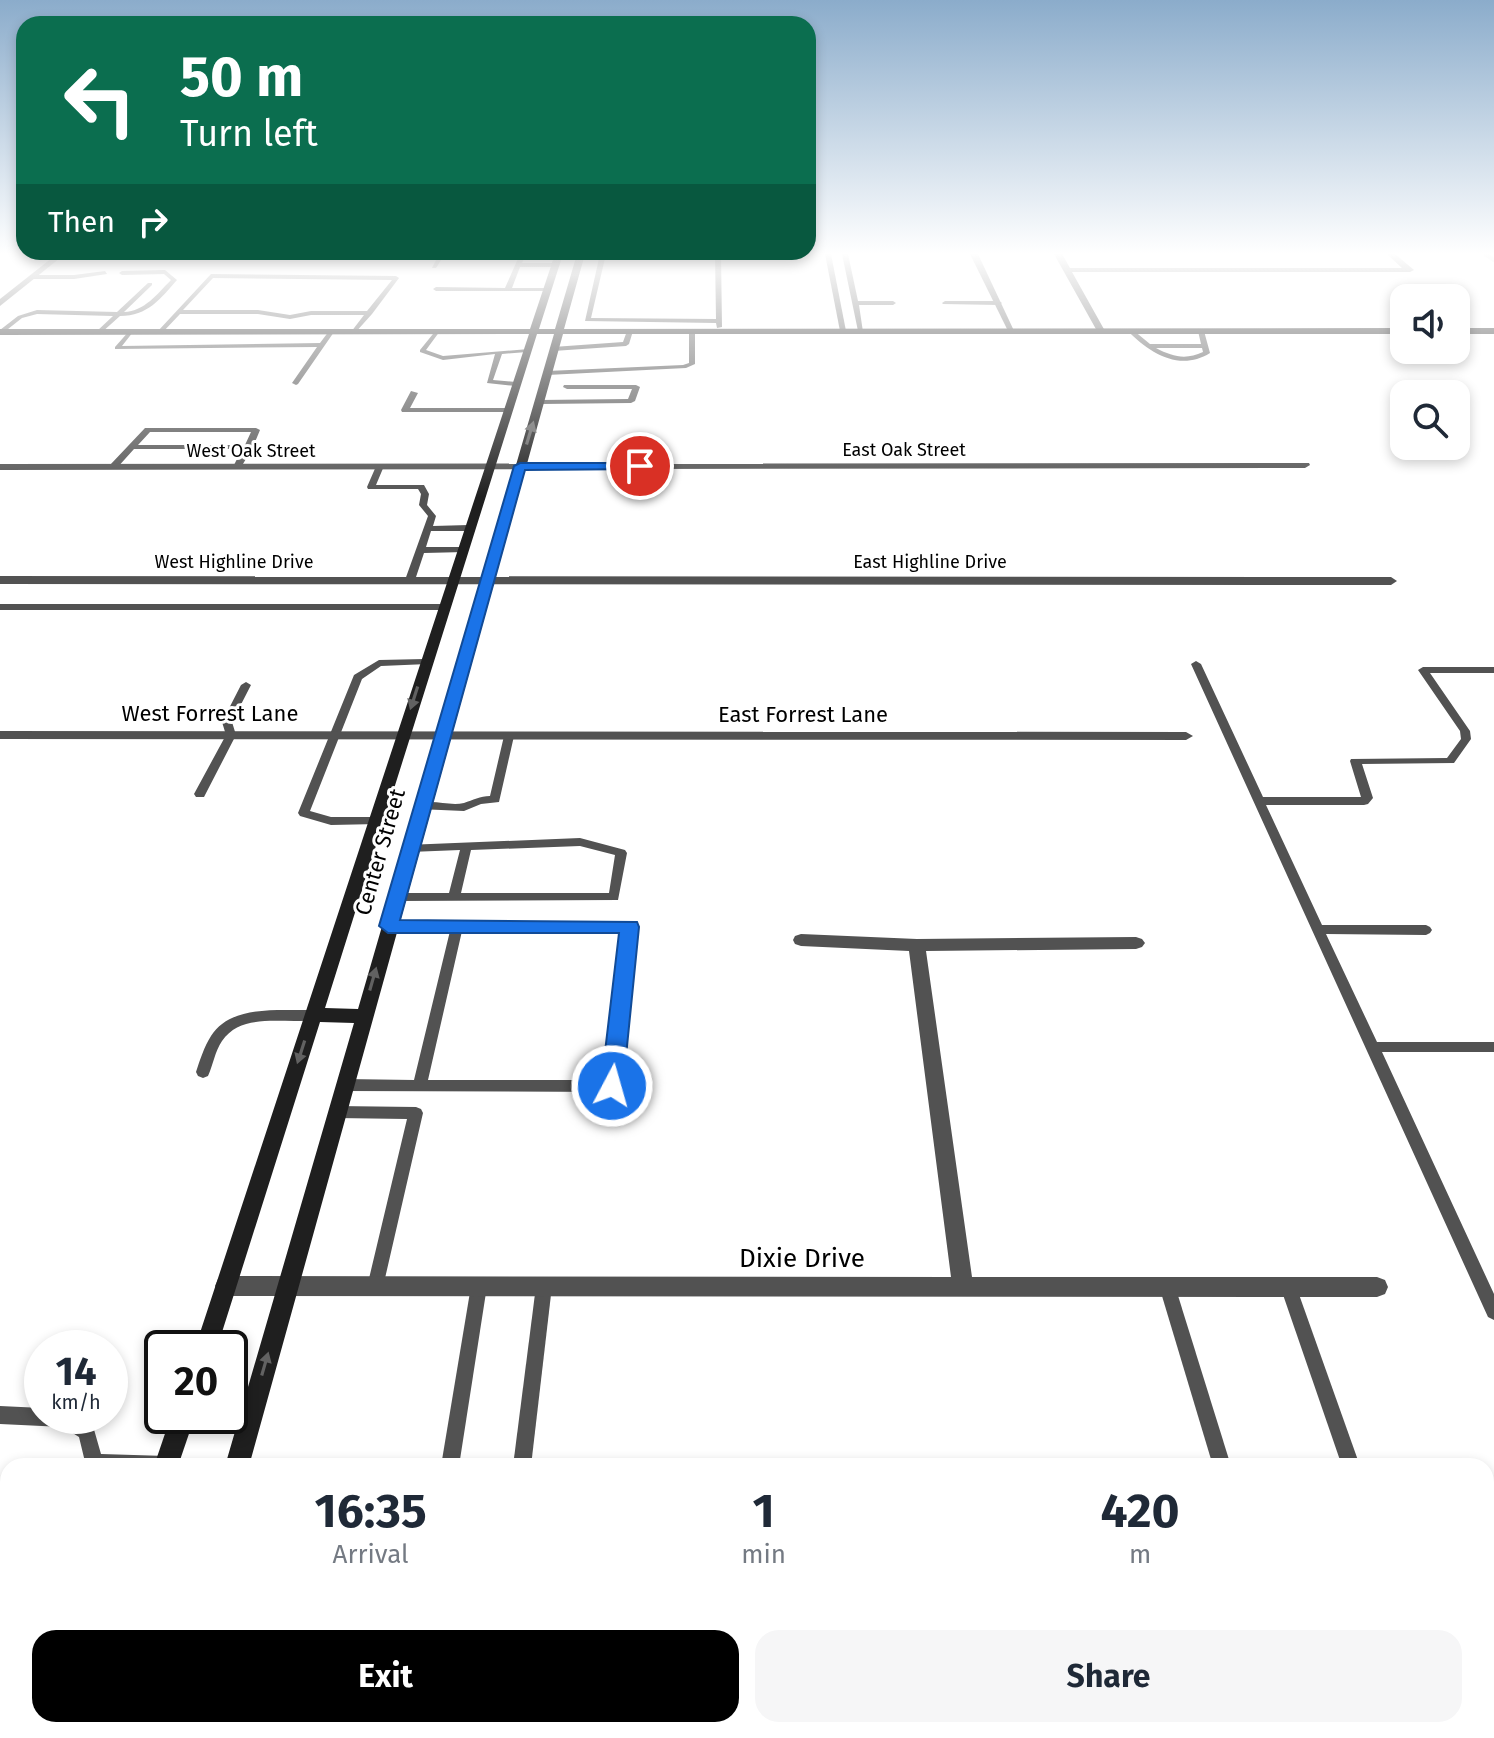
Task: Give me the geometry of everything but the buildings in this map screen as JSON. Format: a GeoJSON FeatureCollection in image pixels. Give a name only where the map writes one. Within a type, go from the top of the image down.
{"type":"FeatureCollection","features":[{"type":"Feature","properties":{"kind":"main road","name":"Center Street"},"geometry":{"type":"LineString","coordinates":[[212,1330],[443,607],[460,580],[462,550],[495,466],[507,410],[527,350],[542,335]]}},
{"type":"Feature","properties":{"kind":"main road","name":"Center Street"},"geometry":{"type":"LineString","coordinates":[[239,1458],[441,736],[540,402],[553,349],[548,335]]}},
{"type":"Feature","properties":{"kind":"main road"},"geometry":{"type":"LineString","coordinates":[[313,1015],[363,1016]]}},
{"type":"Feature","properties":{"kind":"main road"},"geometry":{"type":"LineString","coordinates":[[168,1458],[177,1434]]}},
{"type":"Feature","properties":{"kind":"street","name":"East Oak Street"},"geometry":{"type":"LineString","coordinates":[[495,466],[1305,465]]}},
{"type":"Feature","properties":{"kind":"street","name":"West Oak Street"},"geometry":{"type":"LineString","coordinates":[[0,467],[495,466]]}},
{"type":"Feature","properties":{"kind":"street","name":"West Highline Drive"},"geometry":{"type":"LineString","coordinates":[[0,580],[460,580]]}},
{"type":"Feature","properties":{"kind":"street","name":"East Highline Drive"},"geometry":{"type":"LineString","coordinates":[[460,580],[1391,581]]}},
{"type":"Feature","properties":{"kind":"street","name":"West Forrest Lane"},"geometry":{"type":"LineString","coordinates":[[0,735],[420,735]]}},
{"type":"Feature","properties":{"kind":"street","name":"East Forrest Lane"},"geometry":{"type":"LineString","coordinates":[[420,735],[1186,736]]}},
{"type":"Feature","properties":{"kind":"street"},"geometry":{"type":"LineString","coordinates":[[801,940],[917,945],[1136,943]]}},
{"type":"Feature","properties":{"kind":"street"},"geometry":{"type":"LineString","coordinates":[[917,945],[963,1286]]}},
{"type":"Feature","properties":{"kind":"street","name":"Dixie Drive"},"geometry":{"type":"LineString","coordinates":[[226,1286],[1377,1287]]}},
{"type":"Feature","properties":{"kind":"lane"},"geometry":{"type":"LineString","coordinates":[[127,335],[117,348],[322,345]]}},
{"type":"Feature","properties":{"kind":"lane"},"geometry":{"type":"LineString","coordinates":[[296,383],[329,335]]}},
{"type":"Feature","properties":{"kind":"lane"},"geometry":{"type":"LineString","coordinates":[[434,335],[422,351],[433,357],[527,350]]}},
{"type":"Feature","properties":{"kind":"lane"},"geometry":{"type":"LineString","coordinates":[[547,373],[604,372],[626,355],[629,335]]}},
{"type":"Feature","properties":{"kind":"lane"},"geometry":{"type":"LineString","coordinates":[[553,349],[692,364],[692,335]]}},
{"type":"Feature","properties":{"kind":"lane"},"geometry":{"type":"LineString","coordinates":[[1135,335],[1154,353],[1177,358],[1199,358],[1206,350]]}},
{"type":"Feature","properties":{"kind":"lane"},"geometry":{"type":"LineString","coordinates":[[1202,335],[1206,350]]}},
{"type":"Feature","properties":{"kind":"lane"},"geometry":{"type":"LineString","coordinates":[[1147,346],[1206,350]]}},
{"type":"Feature","properties":{"kind":"lane"},"geometry":{"type":"LineString","coordinates":[[499,352],[489,383],[516,384]]}},
{"type":"Feature","properties":{"kind":"lane"},"geometry":{"type":"LineString","coordinates":[[540,402],[631,401],[636,387],[567,387]]}},
{"type":"Feature","properties":{"kind":"lane"},"geometry":{"type":"LineString","coordinates":[[414,393],[405,410],[507,410]]}},
{"type":"Feature","properties":{"kind":"lane"},"geometry":{"type":"LineString","coordinates":[[113,467],[144,431],[253,428],[258,431],[237,467]]}},
{"type":"Feature","properties":{"kind":"lane"},"geometry":{"type":"LineString","coordinates":[[131,447],[249,447]]}},
{"type":"Feature","properties":{"kind":"lane"},"geometry":{"type":"LineString","coordinates":[[380,466],[371,487],[421,487],[425,494],[423,505],[432,516],[410,580]]}},
{"type":"Feature","properties":{"kind":"lane"},"geometry":{"type":"LineString","coordinates":[[428,529],[469,528]]}},
{"type":"Feature","properties":{"kind":"lane"},"geometry":{"type":"LineString","coordinates":[[421,550],[462,550]]}},
{"type":"Feature","properties":{"kind":"lane"},"geometry":{"type":"LineString","coordinates":[[0,607],[443,607]]}},
{"type":"Feature","properties":{"kind":"lane"},"geometry":{"type":"LineString","coordinates":[[374,821],[331,821],[304,813],[334,735],[363,672],[379,663],[425,662]]}},
{"type":"Feature","properties":{"kind":"lane"},"geometry":{"type":"LineString","coordinates":[[1196,664],[1494,1312]]}},
{"type":"Feature","properties":{"kind":"lane"},"geometry":{"type":"LineString","coordinates":[[1259,801],[1364,801],[1367,798],[1355,761],[1450,761],[1466,739],[1465,731],[1423,670],[1494,670]]}},
{"type":"Feature","properties":{"kind":"lane"},"geometry":{"type":"LineString","coordinates":[[200,794],[231,735],[227,722],[246,685]]}},
{"type":"Feature","properties":{"kind":"lane"},"geometry":{"type":"LineString","coordinates":[[422,806],[464,807],[479,800],[495,799],[509,736]]}},
{"type":"Feature","properties":{"kind":"lane"},"geometry":{"type":"LineString","coordinates":[[397,897],[614,897],[621,853],[600,845],[507,844],[410,848]]}},
{"type":"Feature","properties":{"kind":"lane"},"geometry":{"type":"LineString","coordinates":[[454,897],[466,848]]}},
{"type":"Feature","properties":{"kind":"lane"},"geometry":{"type":"LineString","coordinates":[[344,1085],[612,1086],[630,927],[388,926]]}},
{"type":"Feature","properties":{"kind":"lane"},"geometry":{"type":"LineString","coordinates":[[420,1085],[457,926]]}},
{"type":"Feature","properties":{"kind":"lane"},"geometry":{"type":"LineString","coordinates":[[1318,929],[1426,930]]}},
{"type":"Feature","properties":{"kind":"lane"},"geometry":{"type":"LineString","coordinates":[[203,1072],[217,1037],[229,1026],[252,1018],[313,1015]]}},
{"type":"Feature","properties":{"kind":"lane"},"geometry":{"type":"LineString","coordinates":[[1372,1047],[1494,1047]]}},
{"type":"Feature","properties":{"kind":"lane"},"geometry":{"type":"LineString","coordinates":[[336,1112],[416,1113],[375,1287]]}},
{"type":"Feature","properties":{"kind":"lane"},"geometry":{"type":"LineString","coordinates":[[451,1458],[479,1286]]}},
{"type":"Feature","properties":{"kind":"lane"},"geometry":{"type":"LineString","coordinates":[[523,1458],[544,1286]]}},
{"type":"Feature","properties":{"kind":"lane"},"geometry":{"type":"LineString","coordinates":[[1167,1286],[1220,1458]]}},
{"type":"Feature","properties":{"kind":"lane"},"geometry":{"type":"LineString","coordinates":[[1288,1286],[1348,1458]]}},
{"type":"Feature","properties":{"kind":"lane"},"geometry":{"type":"LineString","coordinates":[[0,1415],[66,1418],[87,1432],[91,1458]]}},
{"type":"Feature","properties":{"kind":"route"},"geometry":{"type":"LineString","coordinates":[[612,1086],[630,927],[388,926],[520,466],[640,466]]}}]}
